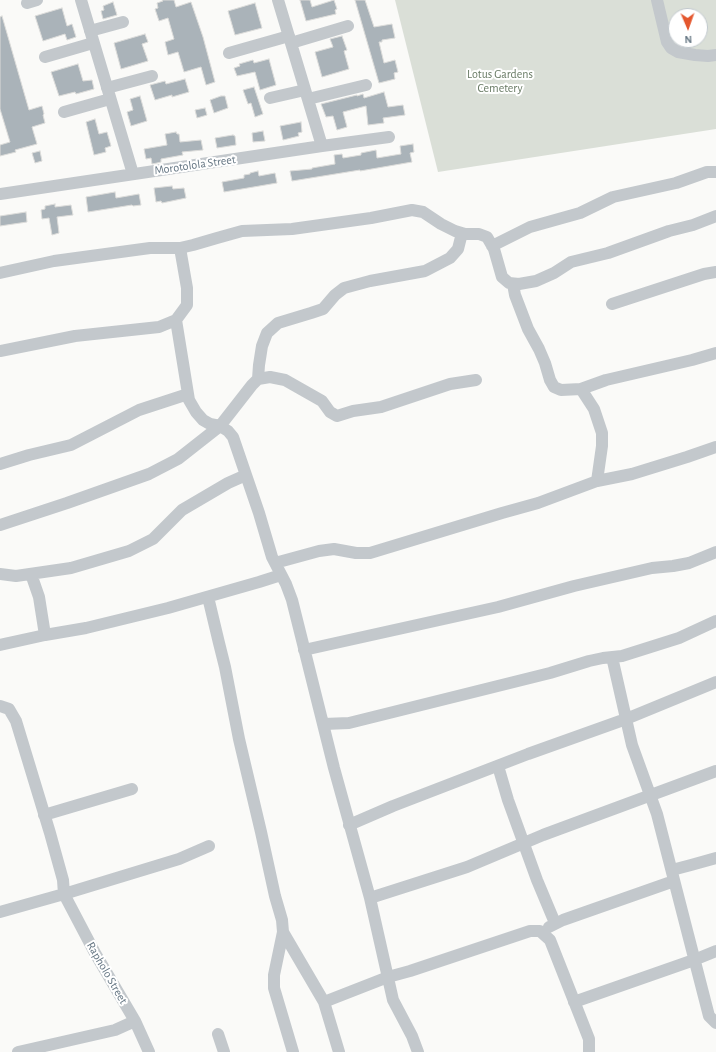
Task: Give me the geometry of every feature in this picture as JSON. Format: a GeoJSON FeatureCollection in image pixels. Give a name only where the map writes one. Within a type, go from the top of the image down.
{"type":"FeatureCollection","features":[{"type":"Feature","properties":{"kind":"street"},"geometry":{"type":"LineString","coordinates":[[80,0],[133,174]]}},
{"type":"Feature","properties":{"kind":"street"},"geometry":{"type":"LineString","coordinates":[[278,0],[322,146]]}},
{"type":"Feature","properties":{"kind":"street"},"geometry":{"type":"LineString","coordinates":[[657,0],[671,48],[678,52],[695,56],[716,55]]}},
{"type":"Feature","properties":{"kind":"street"},"geometry":{"type":"LineString","coordinates":[[90,31],[123,22]]}},
{"type":"Feature","properties":{"kind":"street"},"geometry":{"type":"LineString","coordinates":[[229,53],[348,26]]}},
{"type":"Feature","properties":{"kind":"street"},"geometry":{"type":"LineString","coordinates":[[45,56],[93,43]]}},
{"type":"Feature","properties":{"kind":"street"},"geometry":{"type":"LineString","coordinates":[[64,112],[152,76]]}},
{"type":"Feature","properties":{"kind":"street"},"geometry":{"type":"LineString","coordinates":[[270,98],[366,85]]}},
{"type":"Feature","properties":{"kind":"street","name":"Morotolola Street"},"geometry":{"type":"LineString","coordinates":[[0,194],[389,136]]}},
{"type":"Feature","properties":{"kind":"street"},"geometry":{"type":"LineString","coordinates":[[492,246],[530,228],[580,212],[614,197],[676,183],[707,172],[716,172]]}},
{"type":"Feature","properties":{"kind":"street"},"geometry":{"type":"LineString","coordinates":[[0,273],[54,261],[150,248],[180,248],[193,246],[242,231],[292,229],[371,218],[412,210],[423,212],[455,231],[479,234],[487,237],[494,249],[502,277],[509,283],[519,284],[536,281],[554,273],[571,262],[608,253],[669,231],[693,226],[716,216]]}},
{"type":"Feature","properties":{"kind":"street"},"geometry":{"type":"LineString","coordinates":[[258,379],[262,346],[268,333],[278,323],[323,309],[335,295],[344,288],[425,270],[450,258],[458,249],[462,233]]}},
{"type":"Feature","properties":{"kind":"street"},"geometry":{"type":"LineString","coordinates":[[0,351],[75,336],[159,327],[176,320],[187,305],[187,288],[180,248]]}},
{"type":"Feature","properties":{"kind":"street"},"geometry":{"type":"LineString","coordinates":[[612,304],[704,274],[716,272]]}},
{"type":"Feature","properties":{"kind":"street"},"geometry":{"type":"LineString","coordinates":[[513,284],[515,295],[528,329],[539,349],[550,380],[554,387],[561,390],[581,389],[606,380],[716,353]]}},
{"type":"Feature","properties":{"kind":"street"},"geometry":{"type":"LineString","coordinates":[[176,320],[189,400],[203,420],[210,424],[220,426],[228,431],[233,437],[272,557],[292,600],[349,825],[370,898],[393,1000],[412,1036],[418,1052]]}},
{"type":"Feature","properties":{"kind":"street"},"geometry":{"type":"LineString","coordinates":[[0,525],[149,474],[178,459],[220,426],[258,379],[270,377],[285,380],[322,402],[330,412],[336,416],[353,411],[381,407],[450,384],[476,380]]}},
{"type":"Feature","properties":{"kind":"street"},"geometry":{"type":"LineString","coordinates":[[581,389],[594,409],[602,433],[602,446],[597,482]]}},
{"type":"Feature","properties":{"kind":"street"},"geometry":{"type":"LineString","coordinates":[[0,464],[28,455],[71,445],[139,410],[188,394]]}},
{"type":"Feature","properties":{"kind":"street"},"geometry":{"type":"LineString","coordinates":[[275,563],[319,551],[334,549],[356,553],[370,553],[502,513],[538,504],[597,482],[632,474],[716,447]]}},
{"type":"Feature","properties":{"kind":"street"},"geometry":{"type":"LineString","coordinates":[[0,574],[16,576],[71,568],[129,551],[153,539],[182,510],[228,483],[246,475]]}},
{"type":"Feature","properties":{"kind":"street"},"geometry":{"type":"LineString","coordinates":[[304,650],[498,606],[574,586],[652,568],[673,566],[716,552]]}},
{"type":"Feature","properties":{"kind":"street"},"geometry":{"type":"LineString","coordinates":[[31,574],[39,597],[45,635]]}},
{"type":"Feature","properties":{"kind":"street"},"geometry":{"type":"LineString","coordinates":[[0,645],[86,628],[168,608],[281,575]]}},
{"type":"Feature","properties":{"kind":"street"},"geometry":{"type":"LineString","coordinates":[[208,597],[225,667],[239,739],[275,896],[282,920],[283,932],[274,975],[274,988],[293,1052]]}},
{"type":"Feature","properties":{"kind":"street"},"geometry":{"type":"LineString","coordinates":[[324,724],[349,723],[550,673],[589,661],[622,656],[679,638],[716,621]]}},
{"type":"Feature","properties":{"kind":"street"},"geometry":{"type":"LineString","coordinates":[[612,657],[632,745],[657,814],[708,1016],[716,1023]]}},
{"type":"Feature","properties":{"kind":"street"},"geometry":{"type":"LineString","coordinates":[[349,825],[393,806],[626,719],[716,682]]}},
{"type":"Feature","properties":{"kind":"street","name":"Rapholo Street"},"geometry":{"type":"LineString","coordinates":[[0,706],[9,709],[16,721],[63,880],[64,894],[95,953],[135,1021],[149,1052]]}},
{"type":"Feature","properties":{"kind":"street"},"geometry":{"type":"LineString","coordinates":[[498,766],[508,800],[537,880],[555,924]]}},
{"type":"Feature","properties":{"kind":"street"},"geometry":{"type":"LineString","coordinates":[[370,898],[467,867],[524,843],[716,771]]}},
{"type":"Feature","properties":{"kind":"street"},"geometry":{"type":"LineString","coordinates":[[44,815],[132,789]]}},
{"type":"Feature","properties":{"kind":"street"},"geometry":{"type":"LineString","coordinates":[[0,912],[179,859],[209,846]]}},
{"type":"Feature","properties":{"kind":"street"},"geometry":{"type":"LineString","coordinates":[[324,1002],[388,976],[410,971],[530,931],[540,931],[691,866],[716,858]]}},
{"type":"Feature","properties":{"kind":"street"},"geometry":{"type":"LineString","coordinates":[[540,931],[550,940],[589,1039],[589,1052]]}},
{"type":"Feature","properties":{"kind":"street"},"geometry":{"type":"LineString","coordinates":[[283,932],[324,1002],[339,1052]]}},
{"type":"Feature","properties":{"kind":"street"},"geometry":{"type":"LineString","coordinates":[[574,1002],[716,951]]}},
{"type":"Feature","properties":{"kind":"street"},"geometry":{"type":"LineString","coordinates":[[18,1052],[57,1048],[115,1030],[135,1021]]}},
{"type":"Feature","properties":{"kind":"street"},"geometry":{"type":"LineString","coordinates":[[218,1034],[224,1052]]}},
{"type":"Feature","properties":{"kind":"green space","name":"Lotus Gardens Cemetery"},"geometry":{"type":"Polygon","coordinates":[[[395,0],[716,0],[716,129],[438,172],[395,0]]]}},
{"type":"Feature","properties":{"kind":"building"},"geometry":{"type":"Polygon","coordinates":[[[162,0],[174,0],[176,7],[191,2],[203,37],[215,82],[206,85],[201,67],[184,72],[178,52],[168,55],[165,42],[174,39],[168,18],[159,21],[155,9],[158,8],[157,3],[163,1],[162,0]]]}},
{"type":"Feature","properties":{"kind":"building"},"geometry":{"type":"Polygon","coordinates":[[[300,0],[310,0],[312,7],[334,0],[337,9],[335,10],[336,14],[306,21],[300,0]]]}},
{"type":"Feature","properties":{"kind":"building"},"geometry":{"type":"Polygon","coordinates":[[[355,0],[365,0],[374,27],[392,24],[395,38],[382,40],[382,42],[379,42],[384,63],[395,60],[398,72],[394,73],[395,79],[379,83],[355,0]]]}},
{"type":"Feature","properties":{"kind":"building"},"geometry":{"type":"Polygon","coordinates":[[[113,2],[117,15],[103,19],[101,11],[104,10],[103,6],[113,2]]]}},
{"type":"Feature","properties":{"kind":"building"},"geometry":{"type":"Polygon","coordinates":[[[255,3],[262,28],[235,35],[228,11],[255,3]]]}},
{"type":"Feature","properties":{"kind":"building"},"geometry":{"type":"Polygon","coordinates":[[[62,8],[67,26],[72,24],[76,37],[67,40],[65,34],[43,41],[35,16],[62,8]]]}},
{"type":"Feature","properties":{"kind":"building"},"geometry":{"type":"Polygon","coordinates":[[[2,16],[29,110],[42,106],[45,123],[32,127],[37,144],[0,156],[0,145],[10,142],[0,109],[0,17],[2,16]]]}},
{"type":"Feature","properties":{"kind":"building"},"geometry":{"type":"Polygon","coordinates":[[[145,34],[148,42],[142,44],[148,61],[121,69],[114,43],[145,34]]]}},
{"type":"Feature","properties":{"kind":"building"},"geometry":{"type":"Polygon","coordinates":[[[342,36],[347,50],[344,51],[349,69],[322,77],[315,52],[333,47],[330,39],[342,36]]]}},
{"type":"Feature","properties":{"kind":"building"},"geometry":{"type":"Polygon","coordinates":[[[269,59],[276,85],[260,90],[255,72],[237,76],[234,68],[240,66],[239,64],[253,60],[254,63],[269,59]]]}},
{"type":"Feature","properties":{"kind":"building"},"geometry":{"type":"Polygon","coordinates":[[[78,64],[83,81],[92,80],[94,89],[76,94],[75,92],[59,96],[51,72],[78,64]]]}},
{"type":"Feature","properties":{"kind":"building"},"geometry":{"type":"Polygon","coordinates":[[[185,79],[189,92],[155,100],[150,85],[165,81],[166,84],[185,79]]]}},
{"type":"Feature","properties":{"kind":"building"},"geometry":{"type":"Polygon","coordinates":[[[254,87],[263,114],[255,117],[251,103],[248,104],[243,90],[254,87]]]}},
{"type":"Feature","properties":{"kind":"building"},"geometry":{"type":"Polygon","coordinates":[[[384,92],[388,107],[403,105],[405,115],[383,118],[384,123],[368,125],[366,106],[343,112],[347,127],[337,130],[333,116],[326,117],[321,104],[363,94],[364,98],[384,92]]]}},
{"type":"Feature","properties":{"kind":"building"},"geometry":{"type":"Polygon","coordinates":[[[140,96],[147,121],[131,126],[127,112],[133,110],[130,99],[140,96]]]}},
{"type":"Feature","properties":{"kind":"building"},"geometry":{"type":"Polygon","coordinates":[[[225,96],[228,108],[214,113],[210,100],[225,96]]]}},
{"type":"Feature","properties":{"kind":"building"},"geometry":{"type":"Polygon","coordinates":[[[205,108],[207,115],[197,118],[195,110],[205,108]]]}},
{"type":"Feature","properties":{"kind":"building"},"geometry":{"type":"Polygon","coordinates":[[[95,119],[99,134],[107,132],[111,146],[105,148],[106,152],[94,155],[86,122],[95,119]]]}},
{"type":"Feature","properties":{"kind":"building"},"geometry":{"type":"Polygon","coordinates":[[[301,122],[302,132],[298,133],[299,136],[283,140],[280,126],[301,122]]]}},
{"type":"Feature","properties":{"kind":"building"},"geometry":{"type":"Polygon","coordinates":[[[263,131],[265,141],[253,142],[252,133],[263,131]]]}},
{"type":"Feature","properties":{"kind":"building"},"geometry":{"type":"Polygon","coordinates":[[[176,132],[179,134],[180,142],[201,140],[203,150],[182,152],[183,155],[161,159],[161,162],[152,164],[151,158],[146,159],[144,149],[167,145],[165,134],[176,132]]]}},
{"type":"Feature","properties":{"kind":"building"},"geometry":{"type":"Polygon","coordinates":[[[235,136],[236,145],[217,148],[215,138],[235,136]]]}},
{"type":"Feature","properties":{"kind":"building"},"geometry":{"type":"Polygon","coordinates":[[[413,144],[414,152],[410,153],[412,162],[292,181],[290,171],[312,169],[335,164],[334,155],[342,154],[343,158],[361,155],[361,153],[376,150],[377,158],[401,154],[400,146],[413,144]]]}},
{"type":"Feature","properties":{"kind":"building"},"geometry":{"type":"Polygon","coordinates":[[[40,151],[42,161],[35,163],[32,153],[40,151]]]}},
{"type":"Feature","properties":{"kind":"building"},"geometry":{"type":"Polygon","coordinates":[[[258,171],[259,176],[275,173],[277,183],[224,192],[222,182],[244,178],[244,175],[258,171]]]}},
{"type":"Feature","properties":{"kind":"building"},"geometry":{"type":"Polygon","coordinates":[[[172,186],[173,189],[184,188],[186,198],[162,203],[161,201],[156,202],[154,188],[172,186]]]}},
{"type":"Feature","properties":{"kind":"building"},"geometry":{"type":"Polygon","coordinates":[[[115,192],[116,198],[139,194],[141,205],[88,212],[86,197],[115,192]]]}},
{"type":"Feature","properties":{"kind":"building"},"geometry":{"type":"Polygon","coordinates":[[[55,204],[55,207],[71,205],[73,215],[57,217],[59,233],[52,235],[49,218],[42,219],[41,210],[45,209],[45,206],[55,204]]]}},
{"type":"Feature","properties":{"kind":"building"},"geometry":{"type":"Polygon","coordinates":[[[26,212],[27,222],[0,226],[0,216],[26,212]]]}}]}
